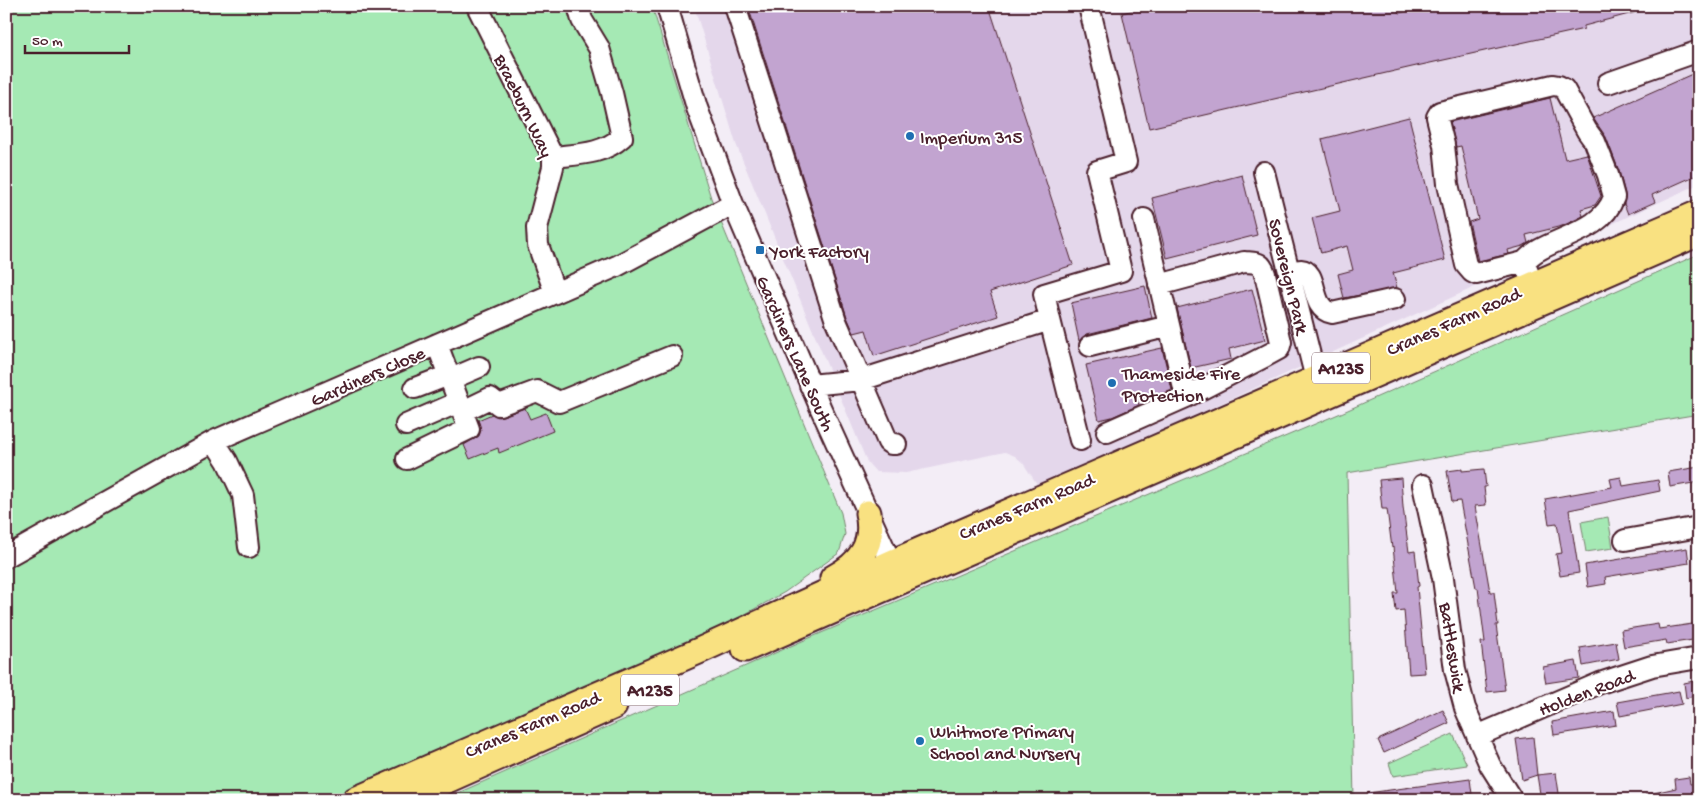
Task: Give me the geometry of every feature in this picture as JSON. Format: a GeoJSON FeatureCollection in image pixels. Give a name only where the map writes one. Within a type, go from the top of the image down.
{"type":"FeatureCollection","features":[{"type":"Feature","properties":{"kind":"main road","name":"Cranes Farm Road"},"geometry":{"type":"LineString","coordinates":[[977,536],[1316,379],[1528,274],[1699,213]]}},
{"type":"Feature","properties":{"kind":"main road","name":"Cranes Farm Road"},"geometry":{"type":"LineString","coordinates":[[402,800],[977,536],[1699,233]]}},
{"type":"Feature","properties":{"kind":"main road","name":"A1235"},"geometry":{"type":"LineString","coordinates":[[749,628],[854,565],[868,544],[871,534],[868,513]]}},
{"type":"Feature","properties":{"kind":"main road","name":"Cranes Farm Road"},"geometry":{"type":"LineString","coordinates":[[355,800],[749,628],[895,572]]}},
{"type":"Feature","properties":{"kind":"street","name":"Braeburn Way"},"geometry":{"type":"LineString","coordinates":[[477,6],[553,157],[553,168],[537,228],[538,245],[555,293]]}},
{"type":"Feature","properties":{"kind":"street"},"geometry":{"type":"LineString","coordinates":[[553,157],[596,152],[613,145],[622,137],[599,48],[582,20],[578,6]]}},
{"type":"Feature","properties":{"kind":"street","name":"Gardiners Lane South"},"geometry":{"type":"LineString","coordinates":[[667,6],[697,108],[733,204],[810,385],[895,572]]}},
{"type":"Feature","properties":{"kind":"street"},"geometry":{"type":"LineString","coordinates":[[735,6],[836,321],[888,442],[896,444]]}},
{"type":"Feature","properties":{"kind":"street"},"geometry":{"type":"LineString","coordinates":[[1080,440],[1044,294],[1121,270],[1097,172],[1126,162],[1089,6]]}},
{"type":"Feature","properties":{"kind":"street"},"geometry":{"type":"LineString","coordinates":[[1608,83],[1699,51]]}},
{"type":"Feature","properties":{"kind":"street"},"geometry":{"type":"LineString","coordinates":[[1553,85],[1564,89],[1595,142],[1608,175],[1614,197],[1607,210],[1593,225],[1537,251],[1528,274],[1476,274],[1466,265],[1448,184],[1444,145],[1437,116],[1440,112],[1553,85]]}},
{"type":"Feature","properties":{"kind":"street","name":"Sovereign Park"},"geometry":{"type":"LineString","coordinates":[[1264,172],[1316,379]]}},
{"type":"Feature","properties":{"kind":"street","name":"Gardiners Close"},"geometry":{"type":"LineString","coordinates":[[6,557],[214,441],[618,266],[733,204]]}},
{"type":"Feature","properties":{"kind":"street"},"geometry":{"type":"LineString","coordinates":[[1144,219],[1186,397]]}},
{"type":"Feature","properties":{"kind":"street"},"geometry":{"type":"LineString","coordinates":[[1159,285],[1244,262],[1258,264],[1263,267],[1265,274],[1281,346]]}},
{"type":"Feature","properties":{"kind":"street"},"geometry":{"type":"LineString","coordinates":[[1289,273],[1300,270],[1309,274],[1321,308],[1326,312],[1332,313],[1395,300]]}},
{"type":"Feature","properties":{"kind":"street"},"geometry":{"type":"LineString","coordinates":[[810,385],[862,380],[1050,320]]}},
{"type":"Feature","properties":{"kind":"street"},"geometry":{"type":"LineString","coordinates":[[1090,346],[1169,326]]}},
{"type":"Feature","properties":{"kind":"street"},"geometry":{"type":"LineString","coordinates":[[1107,432],[1186,397],[1264,358],[1278,350],[1281,346],[1306,340]]}},
{"type":"Feature","properties":{"kind":"street"},"geometry":{"type":"LineString","coordinates":[[407,459],[469,429],[438,344]]}},
{"type":"Feature","properties":{"kind":"street"},"geometry":{"type":"LineString","coordinates":[[406,425],[490,398],[499,405],[538,391],[560,402],[672,356]]}},
{"type":"Feature","properties":{"kind":"street"},"geometry":{"type":"LineString","coordinates":[[415,388],[479,367]]}},
{"type":"Feature","properties":{"kind":"street"},"geometry":{"type":"LineString","coordinates":[[214,441],[227,461],[244,495],[248,547]]}},
{"type":"Feature","properties":{"kind":"street","name":"Battleswick"},"geometry":{"type":"LineString","coordinates":[[1423,484],[1444,578],[1455,670],[1464,708],[1490,765],[1512,800]]}},
{"type":"Feature","properties":{"kind":"street"},"geometry":{"type":"LineString","coordinates":[[1625,540],[1699,527]]}},
{"type":"Feature","properties":{"kind":"street","name":"Holden Road"},"geometry":{"type":"LineString","coordinates":[[1477,736],[1600,683],[1652,666],[1699,658]]}},
{"type":"Feature","properties":{"kind":"shaded area"},"geometry":{"type":"Polygon","coordinates":[[[694,6],[1699,6],[1699,184],[1039,487],[1023,463],[1015,456],[1005,452],[906,473],[876,472],[867,462],[736,144],[694,6]]]}},
{"type":"Feature","properties":{"kind":"green space"},"geometry":{"type":"Polygon","coordinates":[[[6,6],[652,6],[711,198],[841,513],[845,534],[839,553],[785,592],[722,627],[325,800],[6,800],[6,6]]]}},
{"type":"Feature","properties":{"kind":"green space"},"geometry":{"type":"Polygon","coordinates":[[[1699,254],[1699,414],[1347,473],[1354,800],[442,800],[800,642],[1341,413],[1699,254]]]}},
{"type":"Feature","properties":{"kind":"green space"},"geometry":{"type":"Polygon","coordinates":[[[1608,517],[1613,548],[1586,552],[1581,522],[1608,517]]]}},
{"type":"Feature","properties":{"kind":"green space"},"geometry":{"type":"Polygon","coordinates":[[[1453,734],[1467,765],[1393,776],[1389,763],[1453,734]]]}},
{"type":"Feature","properties":{"kind":"building","name":"Imperium 315"},"geometry":{"type":"Polygon","coordinates":[[[748,6],[989,6],[1073,265],[990,292],[998,316],[874,356],[866,330],[854,333],[847,317],[748,6]]]}},
{"type":"Feature","properties":{"kind":"building"},"geometry":{"type":"Polygon","coordinates":[[[1149,6],[1398,6],[1399,13],[1428,6],[1644,6],[1644,10],[1584,26],[1584,29],[1149,128],[1122,13],[1149,6]]]}},
{"type":"Feature","properties":{"kind":"building"},"geometry":{"type":"Polygon","coordinates":[[[1699,71],[1699,174],[1652,195],[1655,202],[1628,214],[1624,204],[1625,194],[1619,171],[1606,137],[1593,118],[1699,71]]]}},
{"type":"Feature","properties":{"kind":"building"},"geometry":{"type":"Polygon","coordinates":[[[1550,98],[1565,159],[1587,154],[1601,196],[1595,205],[1581,209],[1583,216],[1562,226],[1526,235],[1528,243],[1508,250],[1509,254],[1478,261],[1469,222],[1478,219],[1461,146],[1456,147],[1450,122],[1550,98]]]}},
{"type":"Feature","properties":{"kind":"building"},"geometry":{"type":"Polygon","coordinates":[[[1409,117],[1445,260],[1393,273],[1397,288],[1344,298],[1338,274],[1353,270],[1347,246],[1321,253],[1312,218],[1340,211],[1322,139],[1409,117]]]}},
{"type":"Feature","properties":{"kind":"building"},"geometry":{"type":"Polygon","coordinates":[[[1242,175],[1257,235],[1167,258],[1152,198],[1242,175]]]}},
{"type":"Feature","properties":{"kind":"building"},"geometry":{"type":"Polygon","coordinates":[[[1145,286],[1152,318],[1087,334],[1079,341],[1071,303],[1145,286]]]}},
{"type":"Feature","properties":{"kind":"building"},"geometry":{"type":"Polygon","coordinates":[[[1252,289],[1265,340],[1229,349],[1231,359],[1191,368],[1177,308],[1252,289]]]}},
{"type":"Feature","properties":{"kind":"building"},"geometry":{"type":"Polygon","coordinates":[[[1162,348],[1172,390],[1138,400],[1139,405],[1112,417],[1099,420],[1086,365],[1162,348]]]}},
{"type":"Feature","properties":{"kind":"building"},"geometry":{"type":"Polygon","coordinates":[[[525,408],[530,419],[546,413],[553,431],[499,453],[498,448],[470,459],[464,445],[479,436],[481,430],[478,420],[492,414],[498,417],[525,408]]]}},
{"type":"Feature","properties":{"kind":"building"},"geometry":{"type":"Polygon","coordinates":[[[1699,467],[1699,482],[1670,487],[1668,472],[1699,467]]]}},
{"type":"Feature","properties":{"kind":"building"},"geometry":{"type":"Polygon","coordinates":[[[1462,469],[1462,471],[1484,469],[1486,505],[1475,506],[1490,592],[1494,592],[1498,625],[1496,625],[1505,690],[1487,692],[1481,642],[1485,642],[1478,588],[1476,588],[1460,501],[1452,502],[1447,471],[1462,469]]]}},
{"type":"Feature","properties":{"kind":"building"},"geometry":{"type":"Polygon","coordinates":[[[1621,477],[1623,486],[1658,480],[1660,491],[1569,510],[1579,573],[1560,576],[1556,554],[1562,553],[1557,523],[1549,524],[1545,499],[1612,487],[1610,479],[1621,477]]]}},
{"type":"Feature","properties":{"kind":"building"},"geometry":{"type":"Polygon","coordinates":[[[1401,478],[1409,552],[1415,551],[1425,673],[1409,674],[1404,610],[1396,611],[1394,593],[1398,593],[1393,547],[1387,509],[1382,509],[1379,480],[1401,478]]]}},
{"type":"Feature","properties":{"kind":"building"},"geometry":{"type":"Polygon","coordinates":[[[1687,548],[1689,563],[1605,577],[1606,584],[1588,587],[1585,565],[1687,548]]]}},
{"type":"Feature","properties":{"kind":"building"},"geometry":{"type":"Polygon","coordinates":[[[1699,623],[1699,639],[1667,644],[1666,640],[1624,647],[1621,630],[1658,624],[1659,629],[1699,623]]]}},
{"type":"Feature","properties":{"kind":"building"},"geometry":{"type":"Polygon","coordinates":[[[1616,642],[1619,659],[1583,666],[1580,648],[1616,642]]]}},
{"type":"Feature","properties":{"kind":"building"},"geometry":{"type":"Polygon","coordinates":[[[1576,661],[1579,678],[1546,683],[1543,667],[1576,661]]]}},
{"type":"Feature","properties":{"kind":"building"},"geometry":{"type":"Polygon","coordinates":[[[1699,680],[1699,695],[1686,698],[1684,683],[1699,680]]]}},
{"type":"Feature","properties":{"kind":"building"},"geometry":{"type":"Polygon","coordinates":[[[1679,691],[1682,704],[1620,716],[1617,702],[1679,691]]]}},
{"type":"Feature","properties":{"kind":"building"},"geometry":{"type":"Polygon","coordinates":[[[1443,710],[1449,723],[1384,753],[1378,740],[1443,710]]]}},
{"type":"Feature","properties":{"kind":"building"},"geometry":{"type":"Polygon","coordinates":[[[1614,711],[1616,725],[1554,735],[1552,722],[1614,711]]]}},
{"type":"Feature","properties":{"kind":"building"},"geometry":{"type":"Polygon","coordinates":[[[1533,737],[1537,775],[1522,780],[1516,739],[1533,737]]]}},
{"type":"Feature","properties":{"kind":"building"},"geometry":{"type":"Polygon","coordinates":[[[1556,773],[1560,800],[1541,800],[1537,775],[1556,773]]]}},
{"type":"Feature","properties":{"kind":"building"},"geometry":{"type":"Polygon","coordinates":[[[1689,777],[1690,784],[1699,783],[1699,796],[1683,800],[1646,800],[1645,795],[1676,788],[1675,779],[1689,777]]]}},
{"type":"Feature","properties":{"kind":"building"},"geometry":{"type":"Polygon","coordinates":[[[1470,779],[1472,794],[1426,800],[1369,800],[1368,793],[1470,779]]]}},
{"type":"Feature","properties":{"kind":"place","name":"Imperium 315"},"geometry":{"type":"Point","coordinates":[910,136]}},
{"type":"Feature","properties":{"kind":"place","name":"York Factory"},"geometry":{"type":"Point","coordinates":[760,250]}},
{"type":"Feature","properties":{"kind":"place","name":"Thameside Fire Protection"},"geometry":{"type":"Point","coordinates":[1112,383]}},
{"type":"Feature","properties":{"kind":"place","name":"Whitmore Primary School and Nursery"},"geometry":{"type":"Point","coordinates":[920,741]}}]}
